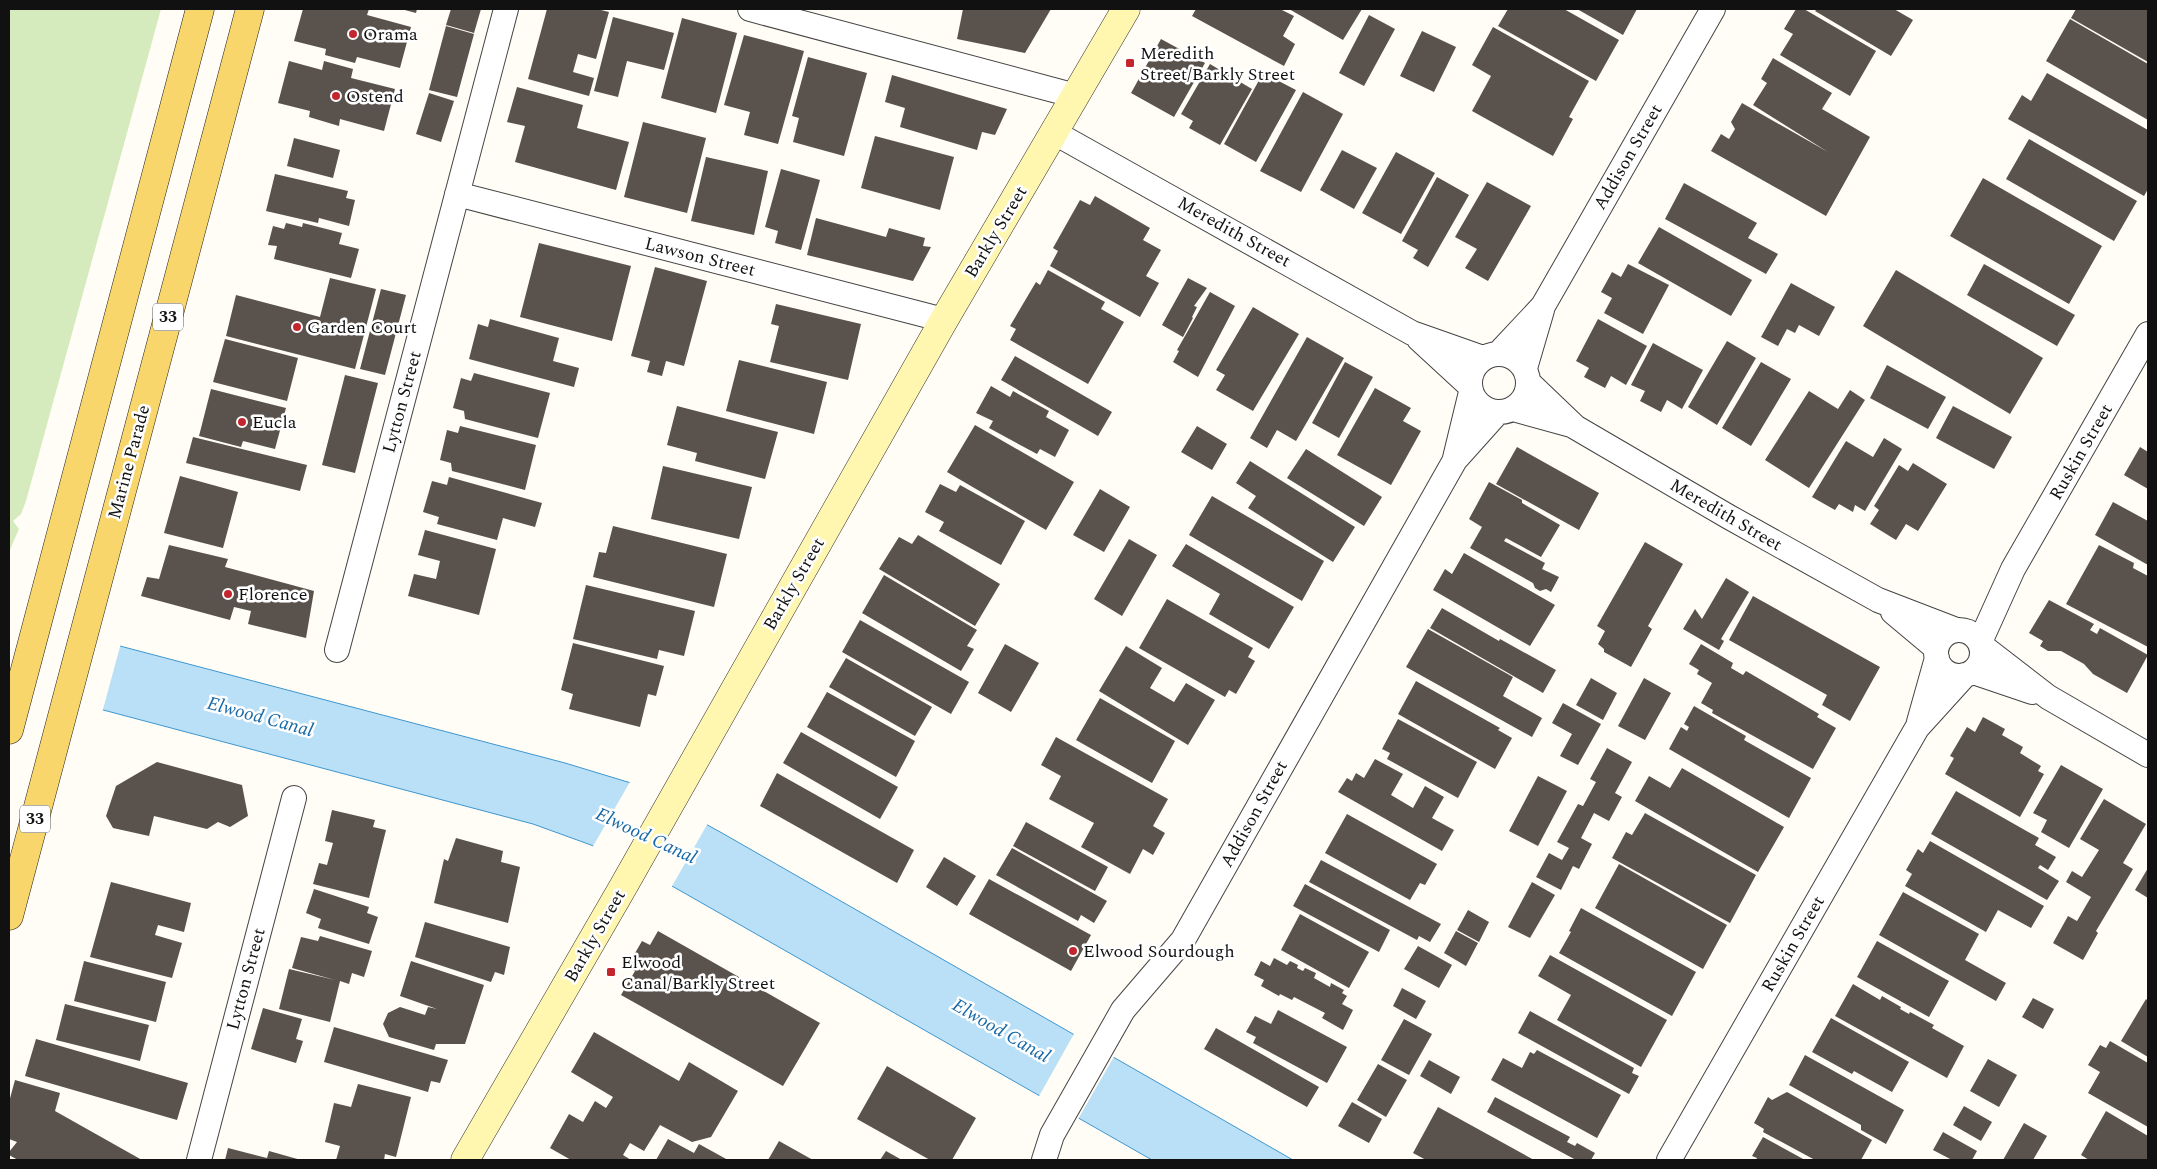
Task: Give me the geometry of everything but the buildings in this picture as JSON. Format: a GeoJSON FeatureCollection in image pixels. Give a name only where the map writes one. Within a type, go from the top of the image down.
{"type":"FeatureCollection","features":[{"type":"Feature","properties":{"kind":"main road"},"geometry":{"type":"LineString","coordinates":[[9,730],[200,9]]}},
{"type":"Feature","properties":{"kind":"main road","name":"Marine Parade"},"geometry":{"type":"LineString","coordinates":[[9,916],[250,9]]}},
{"type":"Feature","properties":{"kind":"main road","name":"Barkly Street"},"geometry":{"type":"LineString","coordinates":[[465,1160],[629,876],[944,320],[1126,9]]}},
{"type":"Feature","properties":{"kind":"street","name":"Lytton Street"},"geometry":{"type":"LineString","coordinates":[[337,650],[506,9]]}},
{"type":"Feature","properties":{"kind":"street"},"geometry":{"type":"LineString","coordinates":[[750,9],[1076,96]]}},
{"type":"Feature","properties":{"kind":"street","name":"Addison Street"},"geometry":{"type":"LineString","coordinates":[[1491,356],[1543,306],[1713,9]]}},
{"type":"Feature","properties":{"kind":"street","name":"Meredith Street"},"geometry":{"type":"LineString","coordinates":[[1055,133],[1412,333],[1491,356]]}},
{"type":"Feature","properties":{"kind":"street","name":"Lawson Street"},"geometry":{"type":"LineString","coordinates":[[456,194],[944,320]]}},
{"type":"Feature","properties":{"kind":"street","name":"Addison Street"},"geometry":{"type":"LineString","coordinates":[[1527,376],[1543,306]]}},
{"type":"Feature","properties":{"kind":"street","name":"Meredith Street"},"geometry":{"type":"LineString","coordinates":[[1412,333],[1470,389]]}},
{"type":"Feature","properties":{"kind":"street","name":"Ruskin Street"},"geometry":{"type":"LineString","coordinates":[[1970,637],[2013,569],[2148,334]]}},
{"type":"Feature","properties":{"kind":"street"},"geometry":{"type":"LineString","coordinates":[[1491,356],[1514,357],[1527,376],[1524,398],[1505,411],[1482,407],[1470,389],[1472,370],[1491,356]]}},
{"type":"Feature","properties":{"kind":"street","name":"Meredith Street"},"geometry":{"type":"LineString","coordinates":[[1527,376],[1575,427],[1729,517],[1878,600],[1970,637],[2048,697],[2148,755]]}},
{"type":"Feature","properties":{"kind":"street","name":"Addison Street"},"geometry":{"type":"LineString","coordinates":[[1455,460],[1470,389]]}},
{"type":"Feature","properties":{"kind":"street","name":"Addison Street"},"geometry":{"type":"LineString","coordinates":[[1044,1160],[1062,1116],[1123,1010],[1183,940],[1455,460],[1505,411]]}},
{"type":"Feature","properties":{"kind":"street","name":"Meredith Street"},"geometry":{"type":"LineString","coordinates":[[1505,411],[1575,427]]}},
{"type":"Feature","properties":{"kind":"street","name":"Meredith Street"},"geometry":{"type":"LineString","coordinates":[[1878,600],[1936,653]]}},
{"type":"Feature","properties":{"kind":"street"},"geometry":{"type":"LineString","coordinates":[[1943,636],[1970,637],[1981,661],[1969,674],[1958,676],[1944,671],[1936,653],[1943,636]]}},
{"type":"Feature","properties":{"kind":"street","name":"Ruskin Street"},"geometry":{"type":"LineString","coordinates":[[1917,728],[1936,653]]}},
{"type":"Feature","properties":{"kind":"street","name":"Meredith Street"},"geometry":{"type":"LineString","coordinates":[[1969,674],[2048,697]]}},
{"type":"Feature","properties":{"kind":"street","name":"Ruskin Street"},"geometry":{"type":"LineString","coordinates":[[1669,1160],[1917,728],[1969,674]]}},
{"type":"Feature","properties":{"kind":"street","name":"Lytton Street"},"geometry":{"type":"LineString","coordinates":[[199,1160],[294,798]]}},
{"type":"Feature","properties":{"kind":"green space"},"geometry":{"type":"Polygon","coordinates":[[[9,9],[161,9],[26,501],[21,514],[13,521],[19,529],[9,552],[9,9]]]}},
{"type":"Feature","properties":{"kind":"water","name":"Elwood Canal"},"geometry":{"type":"Polygon","coordinates":[[[9,614],[120,646],[565,763],[631,783],[722,833],[1293,1160],[1152,1160],[672,886],[591,845],[533,824],[9,685],[9,614]]]}},
{"type":"Feature","properties":{"kind":"pier"},"geometry":{"type":"Polygon","coordinates":[[[9,611],[121,643],[102,713],[9,688],[9,611]]]}},
{"type":"Feature","properties":{"kind":"pier"},"geometry":{"type":"Polygon","coordinates":[[[631,780],[708,823],[671,888],[592,848],[631,780]]]}},
{"type":"Feature","properties":{"kind":"pier"},"geometry":{"type":"Polygon","coordinates":[[[1075,1032],[1115,1055],[1077,1121],[1038,1098],[1075,1032]]]}},
{"type":"Feature","properties":{"kind":"place","name":"Orama"},"geometry":{"type":"Point","coordinates":[353,34]}},
{"type":"Feature","properties":{"kind":"place","name":"Meredith Street/Barkly Street"},"geometry":{"type":"Point","coordinates":[1130,63]}},
{"type":"Feature","properties":{"kind":"place","name":"Ostend"},"geometry":{"type":"Point","coordinates":[336,96]}},
{"type":"Feature","properties":{"kind":"place","name":"Garden Court"},"geometry":{"type":"Point","coordinates":[297,327]}},
{"type":"Feature","properties":{"kind":"place","name":"Eucla"},"geometry":{"type":"Point","coordinates":[242,422]}},
{"type":"Feature","properties":{"kind":"place","name":"Florence"},"geometry":{"type":"Point","coordinates":[228,594]}},
{"type":"Feature","properties":{"kind":"place","name":"Elwood Sourdough"},"geometry":{"type":"Point","coordinates":[1073,951]}},
{"type":"Feature","properties":{"kind":"place","name":"Elwood Canal/Barkly Street"},"geometry":{"type":"Point","coordinates":[611,972]}}]}
